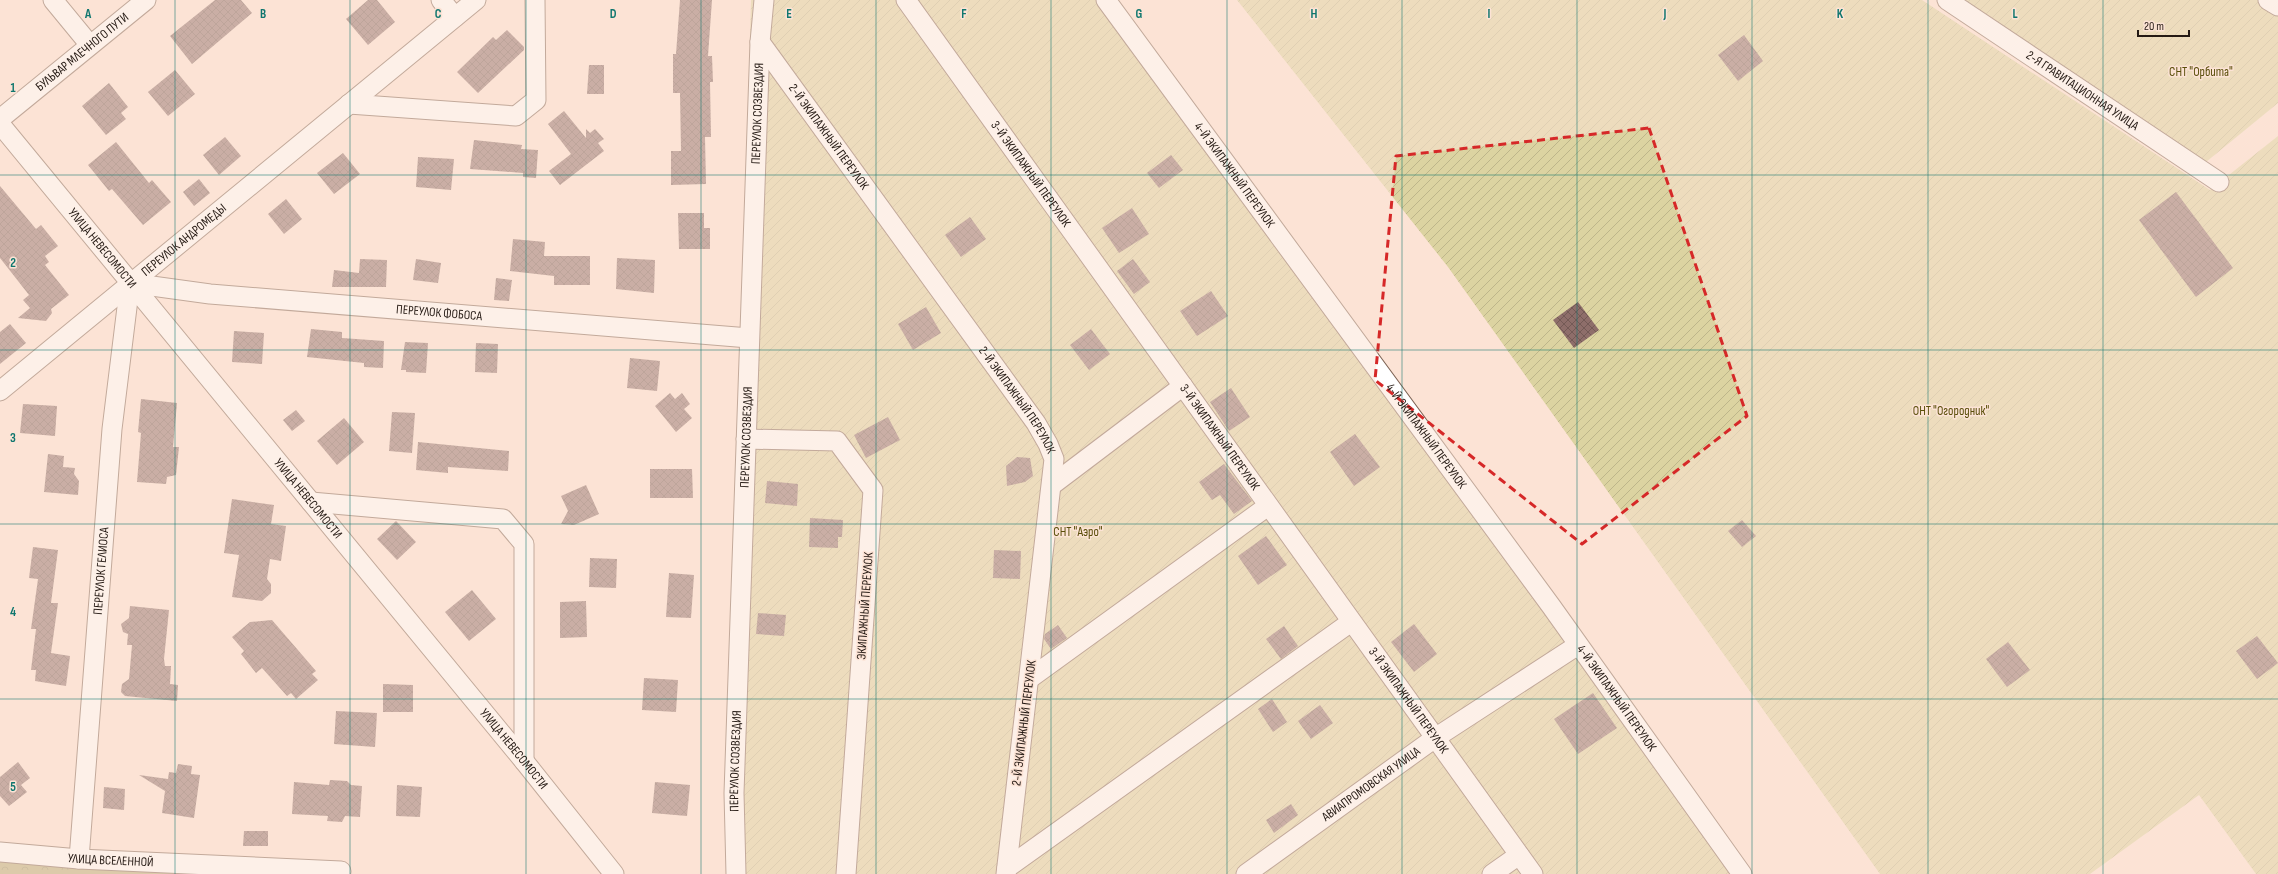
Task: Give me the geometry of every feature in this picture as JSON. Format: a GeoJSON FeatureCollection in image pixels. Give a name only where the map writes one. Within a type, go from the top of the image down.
{"type":"FeatureCollection","features":[{"type":"Feature","properties":{"kind":"street"},"geometry":{"type":"LineString","coordinates":[[53,0],[90,45]]}},
{"type":"Feature","properties":{"kind":"street","name":"БУЛЬВАР МЛЕЧНОГО ПУТИ"},"geometry":{"type":"LineString","coordinates":[[0,119],[146,0]]}},
{"type":"Feature","properties":{"kind":"street"},"geometry":{"type":"LineString","coordinates":[[440,0],[455,17]]}},
{"type":"Feature","properties":{"kind":"street","name":"ПЕРЕУЛОК АНДРОМЕДЫ"},"geometry":{"type":"LineString","coordinates":[[0,391],[476,0]]}},
{"type":"Feature","properties":{"kind":"street"},"geometry":{"type":"LineString","coordinates":[[349,104],[516,116],[536,100],[535,0]]}},
{"type":"Feature","properties":{"kind":"street","name":"ПЕРЕУЛОК СОЗВЕЗДИЯ"},"geometry":{"type":"LineString","coordinates":[[736,874],[734,793],[760,42],[764,0]]}},
{"type":"Feature","properties":{"kind":"street","name":"3-Й ЭКИПАЖНЫЙ ПЕРЕУЛОК"},"geometry":{"type":"LineString","coordinates":[[906,0],[1533,874]]}},
{"type":"Feature","properties":{"kind":"street","name":"4-Й ЭКИПАЖНЫЙ ПЕРЕУЛОК"},"geometry":{"type":"LineString","coordinates":[[1106,0],[1578,645],[1742,874]]}},
{"type":"Feature","properties":{"kind":"street","name":"2-Я ГРАВИТАЦИОННАЯ УЛИЦА"},"geometry":{"type":"LineString","coordinates":[[1946,0],[2219,182]]}},
{"type":"Feature","properties":{"kind":"street"},"geometry":{"type":"LineString","coordinates":[[2268,0],[2278,6]]}},
{"type":"Feature","properties":{"kind":"street","name":"2-Й ЭКИПАЖНЫЙ ПЕРЕУЛОК"},"geometry":{"type":"LineString","coordinates":[[760,42],[1036,423],[1048,444],[1054,459],[1006,871]]}},
{"type":"Feature","properties":{"kind":"street","name":"УЛИЦА НЕВЕСОМОСТИ"},"geometry":{"type":"LineString","coordinates":[[0,124],[524,761],[614,874]]}},
{"type":"Feature","properties":{"kind":"street","name":"ПЕРЕУЛОК ФОБОСА"},"geometry":{"type":"LineString","coordinates":[[130,283],[210,294],[749,338]]}},
{"type":"Feature","properties":{"kind":"street","name":"ПЕРЕУЛОК ГЕЛИОСА"},"geometry":{"type":"LineString","coordinates":[[79,859],[112,429],[130,283]]}},
{"type":"Feature","properties":{"kind":"street"},"geometry":{"type":"LineString","coordinates":[[1052,485],[1182,386]]}},
{"type":"Feature","properties":{"kind":"street","name":"ЭКИПАЖНЫЙ ПЕРЕУЛОК"},"geometry":{"type":"LineString","coordinates":[[746,439],[837,441],[873,490],[846,874]]}},
{"type":"Feature","properties":{"kind":"street"},"geometry":{"type":"LineString","coordinates":[[311,502],[503,519],[524,544],[524,761]]}},
{"type":"Feature","properties":{"kind":"street"},"geometry":{"type":"LineString","coordinates":[[1029,679],[1268,506]]}},
{"type":"Feature","properties":{"kind":"street"},"geometry":{"type":"LineString","coordinates":[[1006,871],[1352,622]]}},
{"type":"Feature","properties":{"kind":"street","name":"АВИАПРОМОВСКАЯ УЛИЦА"},"geometry":{"type":"LineString","coordinates":[[1246,874],[1435,738],[1578,645]]}},
{"type":"Feature","properties":{"kind":"street","name":"УЛИЦА ВСЕЛЕННОЙ"},"geometry":{"type":"LineString","coordinates":[[0,852],[79,859],[341,871]]}},
{"type":"Feature","properties":{"kind":"street"},"geometry":{"type":"LineString","coordinates":[[1492,874],[1519,855]]}},
{"type":"Feature","properties":{"kind":"highlighted area"},"geometry":{"type":"Polygon","coordinates":[[[1649,128],[1747,416],[1582,544],[1375,380],[1396,156],[1649,128]]]}},
{"type":"Feature","properties":{"kind":"green space","name":"СНТ \"Аэро\""},"geometry":{"type":"Polygon","coordinates":[[[751,0],[1115,0],[1748,874],[727,874],[751,0]]]}},
{"type":"Feature","properties":{"kind":"green space","name":"ОНТ \"Огородник\""},"geometry":{"type":"Polygon","coordinates":[[[1237,0],[1922,0],[2210,190],[2278,136],[2278,874],[2256,874],[2199,795],[2090,874],[1880,874],[1448,267],[1237,0]]]}},
{"type":"Feature","properties":{"kind":"green space","name":"СНТ \"Орбита\""},"geometry":{"type":"Polygon","coordinates":[[[1963,0],[2278,0],[2278,103],[2206,162],[1963,0]]]}},
{"type":"Feature","properties":{"kind":"green space"},"geometry":{"type":"Polygon","coordinates":[[[0,857],[287,874],[0,874],[0,857]]]}},
{"type":"Feature","properties":{"kind":"building"},"geometry":{"type":"Polygon","coordinates":[[[215,0],[241,0],[252,13],[192,64],[170,36],[215,0]]]}},
{"type":"Feature","properties":{"kind":"building"},"geometry":{"type":"Polygon","coordinates":[[[368,0],[377,0],[395,22],[368,45],[346,19],[368,0]]]}},
{"type":"Feature","properties":{"kind":"building"},"geometry":{"type":"Polygon","coordinates":[[[680,0],[712,0],[708,56],[712,56],[713,82],[710,82],[711,137],[705,137],[706,184],[671,185],[671,151],[681,151],[680,93],[673,93],[673,54],[676,54],[680,0]]]}},
{"type":"Feature","properties":{"kind":"building"},"geometry":{"type":"Polygon","coordinates":[[[507,30],[524,47],[524,50],[478,93],[457,72],[493,37],[496,40],[507,30]]]}},
{"type":"Feature","properties":{"kind":"building"},"geometry":{"type":"Polygon","coordinates":[[[1744,35],[1763,61],[1738,81],[1718,55],[1744,35]]]}},
{"type":"Feature","properties":{"kind":"building"},"geometry":{"type":"Polygon","coordinates":[[[589,65],[604,65],[604,94],[587,94],[589,65]]]}},
{"type":"Feature","properties":{"kind":"building"},"geometry":{"type":"Polygon","coordinates":[[[175,70],[195,94],[168,116],[148,92],[175,70]]]}},
{"type":"Feature","properties":{"kind":"building"},"geometry":{"type":"Polygon","coordinates":[[[109,83],[128,107],[121,113],[126,119],[106,135],[82,106],[109,83]]]}},
{"type":"Feature","properties":{"kind":"building"},"geometry":{"type":"Polygon","coordinates":[[[564,111],[586,138],[586,129],[590,133],[595,129],[604,139],[598,143],[604,151],[560,185],[549,171],[571,154],[548,124],[564,111]]]}},
{"type":"Feature","properties":{"kind":"building"},"geometry":{"type":"Polygon","coordinates":[[[225,137],[241,156],[219,175],[203,155],[225,137]]]}},
{"type":"Feature","properties":{"kind":"building"},"geometry":{"type":"Polygon","coordinates":[[[474,140],[522,145],[521,149],[538,150],[536,178],[523,177],[523,173],[470,169],[474,140]]]}},
{"type":"Feature","properties":{"kind":"building"},"geometry":{"type":"Polygon","coordinates":[[[116,142],[149,183],[152,180],[171,202],[143,225],[112,189],[109,191],[88,165],[116,142]]]}},
{"type":"Feature","properties":{"kind":"building"},"geometry":{"type":"Polygon","coordinates":[[[343,153],[360,174],[334,194],[317,173],[343,153]]]}},
{"type":"Feature","properties":{"kind":"building"},"geometry":{"type":"Polygon","coordinates":[[[1171,155],[1183,170],[1159,188],[1147,173],[1171,155]]]}},
{"type":"Feature","properties":{"kind":"building"},"geometry":{"type":"Polygon","coordinates":[[[418,157],[454,159],[451,190],[416,187],[418,157]]]}},
{"type":"Feature","properties":{"kind":"building"},"geometry":{"type":"Polygon","coordinates":[[[199,179],[210,193],[194,206],[183,192],[199,179]]]}},
{"type":"Feature","properties":{"kind":"building"},"geometry":{"type":"Polygon","coordinates":[[[0,186],[36,229],[41,225],[58,246],[45,256],[49,262],[45,265],[69,295],[51,309],[52,313],[46,321],[18,318],[30,308],[23,300],[29,295],[0,258],[0,186]]]}},
{"type":"Feature","properties":{"kind":"building"},"geometry":{"type":"Polygon","coordinates":[[[2176,192],[2233,268],[2196,297],[2139,220],[2176,192]]]}},
{"type":"Feature","properties":{"kind":"building"},"geometry":{"type":"Polygon","coordinates":[[[286,199],[302,219],[284,234],[268,214],[286,199]]]}},
{"type":"Feature","properties":{"kind":"building"},"geometry":{"type":"Polygon","coordinates":[[[1132,208],[1149,234],[1119,253],[1102,228],[1132,208]]]}},
{"type":"Feature","properties":{"kind":"building"},"geometry":{"type":"Polygon","coordinates":[[[678,213],[704,213],[704,228],[710,228],[710,249],[679,249],[678,213]]]}},
{"type":"Feature","properties":{"kind":"building"},"geometry":{"type":"Polygon","coordinates":[[[970,217],[986,239],[961,257],[945,235],[970,217]]]}},
{"type":"Feature","properties":{"kind":"building"},"geometry":{"type":"Polygon","coordinates":[[[513,239],[545,242],[544,256],[590,256],[590,285],[554,285],[554,276],[510,271],[513,239]]]}},
{"type":"Feature","properties":{"kind":"building"},"geometry":{"type":"Polygon","coordinates":[[[617,258],[655,260],[654,293],[616,289],[617,258]]]}},
{"type":"Feature","properties":{"kind":"building"},"geometry":{"type":"Polygon","coordinates":[[[360,259],[387,260],[386,287],[332,287],[334,270],[359,273],[360,259]]]}},
{"type":"Feature","properties":{"kind":"building"},"geometry":{"type":"Polygon","coordinates":[[[416,259],[441,263],[438,283],[413,280],[416,259]]]}},
{"type":"Feature","properties":{"kind":"building"},"geometry":{"type":"Polygon","coordinates":[[[1133,259],[1150,282],[1134,294],[1117,271],[1133,259]]]}},
{"type":"Feature","properties":{"kind":"building"},"geometry":{"type":"Polygon","coordinates":[[[496,278],[512,280],[509,301],[494,300],[496,278]]]}},
{"type":"Feature","properties":{"kind":"building"},"geometry":{"type":"Polygon","coordinates":[[[1211,291],[1228,316],[1197,336],[1180,311],[1211,291]]]}},
{"type":"Feature","properties":{"kind":"building"},"geometry":{"type":"Polygon","coordinates":[[[1578,302],[1599,330],[1574,348],[1553,320],[1578,302]]]}},
{"type":"Feature","properties":{"kind":"building"},"geometry":{"type":"Polygon","coordinates":[[[926,307],[941,333],[913,350],[898,324],[926,307]]]}},
{"type":"Feature","properties":{"kind":"building"},"geometry":{"type":"Polygon","coordinates":[[[10,324],[26,343],[0,364],[0,332],[10,324]]]}},
{"type":"Feature","properties":{"kind":"building"},"geometry":{"type":"Polygon","coordinates":[[[311,329],[342,332],[342,338],[384,341],[383,368],[364,367],[364,363],[307,357],[311,329]]]}},
{"type":"Feature","properties":{"kind":"building"},"geometry":{"type":"Polygon","coordinates":[[[1091,329],[1110,354],[1089,370],[1070,345],[1091,329]]]}},
{"type":"Feature","properties":{"kind":"building"},"geometry":{"type":"Polygon","coordinates":[[[234,331],[264,333],[262,364],[232,362],[234,331]]]}},
{"type":"Feature","properties":{"kind":"building"},"geometry":{"type":"Polygon","coordinates":[[[405,342],[428,343],[426,373],[406,372],[406,370],[401,370],[405,342]]]}},
{"type":"Feature","properties":{"kind":"building"},"geometry":{"type":"Polygon","coordinates":[[[476,343],[498,344],[497,373],[475,372],[476,343]]]}},
{"type":"Feature","properties":{"kind":"building"},"geometry":{"type":"Polygon","coordinates":[[[630,358],[660,361],[657,391],[627,388],[630,358]]]}},
{"type":"Feature","properties":{"kind":"building"},"geometry":{"type":"Polygon","coordinates":[[[1231,388],[1250,417],[1229,431],[1210,402],[1231,388]]]}},
{"type":"Feature","properties":{"kind":"building"},"geometry":{"type":"Polygon","coordinates":[[[670,393],[675,399],[682,393],[690,404],[684,409],[692,418],[676,432],[655,406],[670,393]]]}},
{"type":"Feature","properties":{"kind":"building"},"geometry":{"type":"Polygon","coordinates":[[[141,399],[177,403],[173,447],[179,447],[176,475],[167,477],[166,484],[137,482],[141,433],[138,432],[141,399]]]}},
{"type":"Feature","properties":{"kind":"building"},"geometry":{"type":"Polygon","coordinates":[[[23,404],[57,406],[55,436],[20,433],[23,404]]]}},
{"type":"Feature","properties":{"kind":"building"},"geometry":{"type":"Polygon","coordinates":[[[296,410],[305,421],[292,431],[283,420],[296,410]]]}},
{"type":"Feature","properties":{"kind":"building"},"geometry":{"type":"Polygon","coordinates":[[[392,412],[415,413],[412,453],[389,451],[392,412]]]}},
{"type":"Feature","properties":{"kind":"building"},"geometry":{"type":"Polygon","coordinates":[[[888,417],[900,440],[866,458],[854,435],[888,417]]]}},
{"type":"Feature","properties":{"kind":"building"},"geometry":{"type":"Polygon","coordinates":[[[344,418],[364,442],[337,465],[317,441],[344,418]]]}},
{"type":"Feature","properties":{"kind":"building"},"geometry":{"type":"Polygon","coordinates":[[[1355,434],[1380,467],[1354,486],[1330,452],[1355,434]]]}},
{"type":"Feature","properties":{"kind":"building"},"geometry":{"type":"Polygon","coordinates":[[[418,442],[509,451],[508,471],[448,467],[448,473],[416,470],[418,442]]]}},
{"type":"Feature","properties":{"kind":"building"},"geometry":{"type":"Polygon","coordinates":[[[48,454],[64,456],[63,467],[75,468],[74,474],[79,481],[78,495],[44,492],[48,454]]]}},
{"type":"Feature","properties":{"kind":"building"},"geometry":{"type":"Polygon","coordinates":[[[1017,457],[1030,458],[1033,476],[1025,482],[1007,486],[1006,466],[1017,457]]]}},
{"type":"Feature","properties":{"kind":"building"},"geometry":{"type":"Polygon","coordinates":[[[1224,464],[1252,501],[1234,514],[1220,495],[1212,500],[1199,482],[1224,464]]]}},
{"type":"Feature","properties":{"kind":"building"},"geometry":{"type":"Polygon","coordinates":[[[650,469],[692,469],[693,498],[650,498],[650,469]]]}},
{"type":"Feature","properties":{"kind":"building"},"geometry":{"type":"Polygon","coordinates":[[[767,481],[798,484],[797,506],[765,503],[767,481]]]}},
{"type":"Feature","properties":{"kind":"building"},"geometry":{"type":"Polygon","coordinates":[[[586,485],[599,514],[574,525],[561,524],[568,511],[561,496],[586,485]]]}},
{"type":"Feature","properties":{"kind":"building"},"geometry":{"type":"Polygon","coordinates":[[[232,499],[274,505],[271,524],[286,526],[281,561],[270,559],[267,579],[271,584],[271,593],[262,601],[232,597],[239,555],[224,553],[232,499]]]}},
{"type":"Feature","properties":{"kind":"building"},"geometry":{"type":"Polygon","coordinates":[[[810,518],[843,520],[842,537],[838,537],[838,548],[809,547],[810,518]]]}},
{"type":"Feature","properties":{"kind":"building"},"geometry":{"type":"Polygon","coordinates":[[[1742,520],[1756,536],[1742,547],[1728,531],[1742,520]]]}},
{"type":"Feature","properties":{"kind":"building"},"geometry":{"type":"Polygon","coordinates":[[[396,521],[416,542],[397,560],[377,539],[396,521]]]}},
{"type":"Feature","properties":{"kind":"building"},"geometry":{"type":"Polygon","coordinates":[[[1266,536],[1287,565],[1258,585],[1238,556],[1266,536]]]}},
{"type":"Feature","properties":{"kind":"building"},"geometry":{"type":"Polygon","coordinates":[[[33,547],[58,550],[51,603],[58,603],[51,653],[70,656],[66,686],[35,681],[36,670],[31,670],[36,629],[31,629],[38,579],[29,578],[33,547]]]}},
{"type":"Feature","properties":{"kind":"building"},"geometry":{"type":"Polygon","coordinates":[[[994,550],[1021,551],[1020,579],[993,578],[994,550]]]}},
{"type":"Feature","properties":{"kind":"building"},"geometry":{"type":"Polygon","coordinates":[[[590,558],[617,559],[616,588],[589,587],[590,558]]]}},
{"type":"Feature","properties":{"kind":"building"},"geometry":{"type":"Polygon","coordinates":[[[669,573],[694,575],[691,618],[666,617],[669,573]]]}},
{"type":"Feature","properties":{"kind":"building"},"geometry":{"type":"Polygon","coordinates":[[[472,590],[496,619],[469,641],[445,612],[472,590]]]}},
{"type":"Feature","properties":{"kind":"building"},"geometry":{"type":"Polygon","coordinates":[[[586,601],[587,637],[560,638],[560,602],[586,601]]]}},
{"type":"Feature","properties":{"kind":"building"},"geometry":{"type":"Polygon","coordinates":[[[130,606],[169,610],[164,659],[165,666],[171,666],[170,684],[178,685],[177,701],[125,696],[121,692],[122,684],[129,679],[132,645],[127,645],[128,634],[123,632],[121,624],[129,618],[130,606]]]}},
{"type":"Feature","properties":{"kind":"building"},"geometry":{"type":"Polygon","coordinates":[[[758,613],[786,615],[784,636],[756,634],[758,613]]]}},
{"type":"Feature","properties":{"kind":"building"},"geometry":{"type":"Polygon","coordinates":[[[272,620],[316,671],[312,674],[318,680],[296,699],[291,693],[287,696],[262,668],[256,673],[241,654],[244,651],[232,637],[250,622],[272,620]]]}},
{"type":"Feature","properties":{"kind":"building"},"geometry":{"type":"Polygon","coordinates":[[[1414,624],[1437,654],[1414,672],[1391,642],[1414,624]]]}},
{"type":"Feature","properties":{"kind":"building"},"geometry":{"type":"Polygon","coordinates":[[[1058,625],[1067,638],[1051,649],[1044,639],[1045,634],[1058,625]]]}},
{"type":"Feature","properties":{"kind":"building"},"geometry":{"type":"Polygon","coordinates":[[[1284,626],[1298,646],[1281,659],[1266,639],[1284,626]]]}},
{"type":"Feature","properties":{"kind":"building"},"geometry":{"type":"Polygon","coordinates":[[[2257,636],[2278,663],[2257,679],[2236,651],[2257,636]]]}},
{"type":"Feature","properties":{"kind":"building"},"geometry":{"type":"Polygon","coordinates":[[[2008,642],[2030,670],[2007,687],[1986,659],[2008,642]]]}},
{"type":"Feature","properties":{"kind":"building"},"geometry":{"type":"Polygon","coordinates":[[[644,678],[678,680],[676,712],[642,710],[644,678]]]}},
{"type":"Feature","properties":{"kind":"building"},"geometry":{"type":"Polygon","coordinates":[[[383,684],[413,685],[413,712],[383,712],[383,684]]]}},
{"type":"Feature","properties":{"kind":"building"},"geometry":{"type":"Polygon","coordinates":[[[1593,693],[1617,728],[1578,754],[1554,719],[1593,693]]]}},
{"type":"Feature","properties":{"kind":"building"},"geometry":{"type":"Polygon","coordinates":[[[1272,699],[1287,722],[1273,732],[1258,709],[1272,699]]]}},
{"type":"Feature","properties":{"kind":"building"},"geometry":{"type":"Polygon","coordinates":[[[1320,705],[1333,723],[1311,739],[1298,721],[1320,705]]]}},
{"type":"Feature","properties":{"kind":"building"},"geometry":{"type":"Polygon","coordinates":[[[336,711],[377,713],[375,747],[334,744],[336,711]]]}},
{"type":"Feature","properties":{"kind":"building"},"geometry":{"type":"Polygon","coordinates":[[[18,762],[30,778],[21,785],[27,792],[9,806],[0,796],[0,777],[18,762]]]}},
{"type":"Feature","properties":{"kind":"building"},"geometry":{"type":"Polygon","coordinates":[[[178,764],[192,766],[191,774],[200,775],[194,818],[162,813],[165,791],[139,775],[168,779],[169,772],[176,773],[178,764]]]}},
{"type":"Feature","properties":{"kind":"building"},"geometry":{"type":"Polygon","coordinates":[[[330,780],[347,781],[351,785],[362,786],[360,817],[345,816],[342,822],[327,821],[328,816],[292,814],[294,782],[329,785],[330,780]]]}},
{"type":"Feature","properties":{"kind":"building"},"geometry":{"type":"Polygon","coordinates":[[[655,782],[690,785],[687,816],[652,813],[655,782]]]}},
{"type":"Feature","properties":{"kind":"building"},"geometry":{"type":"Polygon","coordinates":[[[397,785],[422,787],[420,817],[396,816],[397,785]]]}},
{"type":"Feature","properties":{"kind":"building"},"geometry":{"type":"Polygon","coordinates":[[[104,787],[125,789],[124,810],[103,808],[104,787]]]}},
{"type":"Feature","properties":{"kind":"building"},"geometry":{"type":"Polygon","coordinates":[[[1291,804],[1298,815],[1274,833],[1266,820],[1291,804]]]}},
{"type":"Feature","properties":{"kind":"building"},"geometry":{"type":"Polygon","coordinates":[[[244,831],[268,831],[268,846],[243,846],[244,831]]]}}]}
